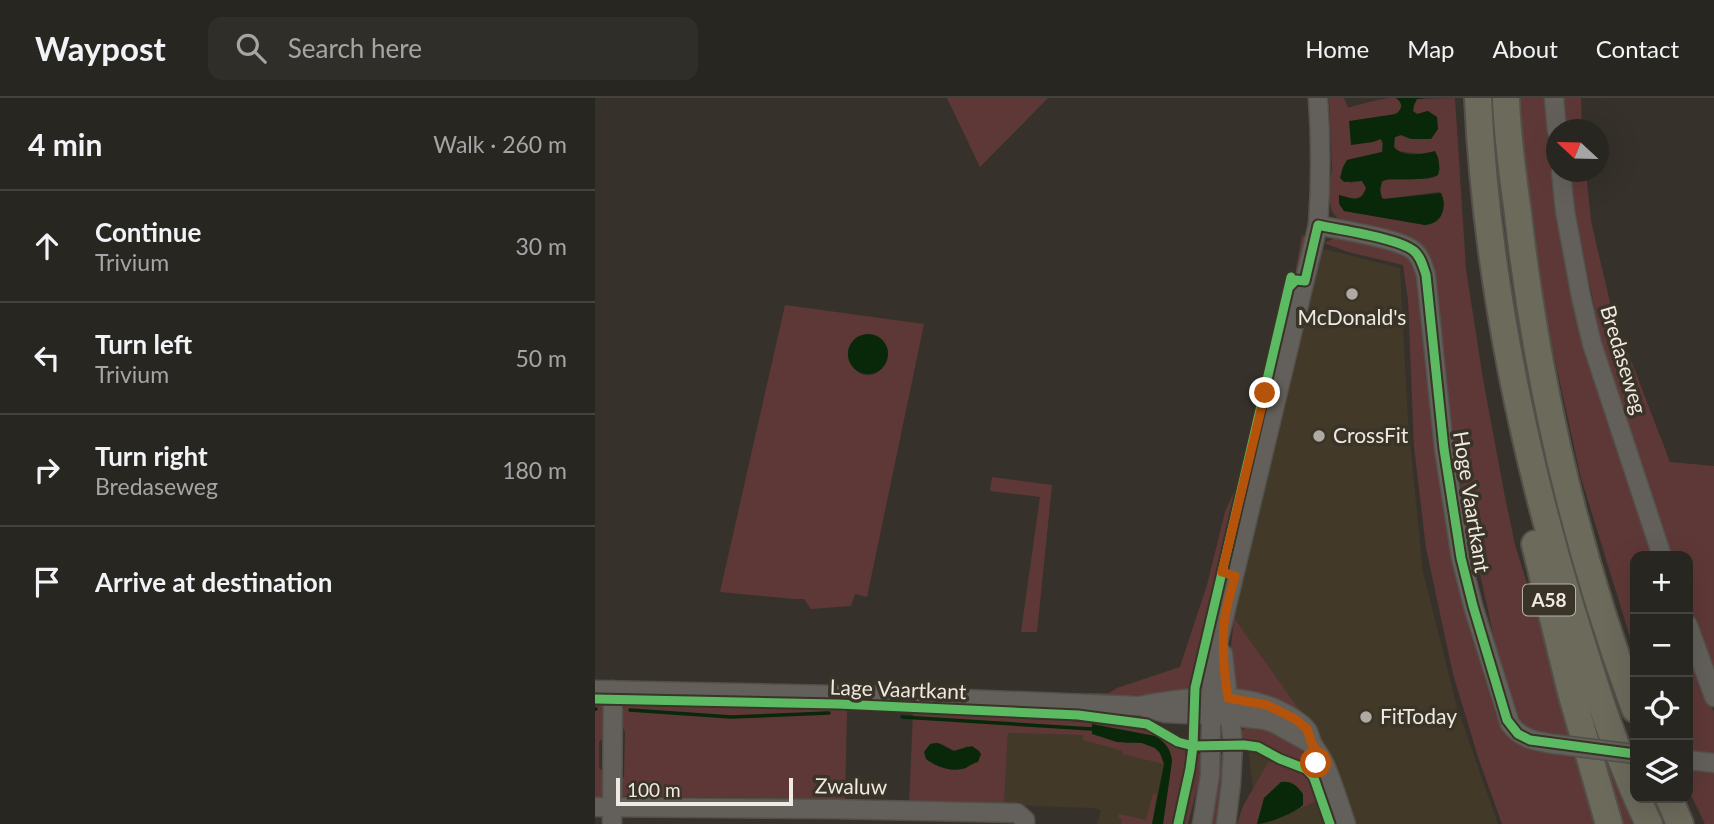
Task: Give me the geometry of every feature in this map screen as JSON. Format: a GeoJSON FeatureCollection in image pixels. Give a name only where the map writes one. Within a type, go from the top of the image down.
{"type":"FeatureCollection","features":[{"type":"Feature","properties":{"kind":"highway","name":"A58"},"geometry":{"type":"LineString","coordinates":[[1478,98],[1485,197],[1512,372],[1526,504],[1571,692],[1609,824]]}},
{"type":"Feature","properties":{"kind":"highway","name":"A58"},"geometry":{"type":"LineString","coordinates":[[1506,98],[1529,300],[1554,432],[1592,577],[1630,694]]}},
{"type":"Feature","properties":{"kind":"highway","name":"A58"},"geometry":{"type":"LineString","coordinates":[[1512,372],[1554,551],[1587,662],[1630,779]]}},
{"type":"Feature","properties":{"kind":"highway"},"geometry":{"type":"LineString","coordinates":[[1639,803],[1649,824]]}},
{"type":"Feature","properties":{"kind":"highway"},"geometry":{"type":"LineString","coordinates":[[1671,803],[1680,824]]}},
{"type":"Feature","properties":{"kind":"street"},"geometry":{"type":"LineString","coordinates":[[1226,824],[1233,758],[1220,707],[1214,659],[1318,225],[1321,173],[1318,98]]}},
{"type":"Feature","properties":{"kind":"street"},"geometry":{"type":"LineString","coordinates":[[1553,98],[1555,119]]}},
{"type":"Feature","properties":{"kind":"street","name":"Bredaseweg"},"geometry":{"type":"LineString","coordinates":[[1562,182],[1571,248],[1593,344],[1661,551]]}},
{"type":"Feature","properties":{"kind":"street","name":"Hoge Vaartkant"},"geometry":{"type":"LineString","coordinates":[[1318,225],[1399,243],[1415,251],[1420,258],[1426,275],[1437,394],[1461,558],[1510,724],[1518,734],[1526,738],[1630,753]]}},
{"type":"Feature","properties":{"kind":"street"},"geometry":{"type":"LineString","coordinates":[[1693,639],[1714,697]]}},
{"type":"Feature","properties":{"kind":"street"},"geometry":{"type":"LineString","coordinates":[[604,690],[606,813]]}},
{"type":"Feature","properties":{"kind":"street","name":"Lage Vaartkant"},"geometry":{"type":"LineString","coordinates":[[604,690],[1009,700],[1139,706],[1167,700],[1220,707],[1274,723],[1312,744],[1324,762],[1346,824]]}},
{"type":"Feature","properties":{"kind":"street"},"geometry":{"type":"LineString","coordinates":[[1202,824],[1220,707]]}},
{"type":"Feature","properties":{"kind":"street","name":"Zwaluw"},"geometry":{"type":"LineString","coordinates":[[606,813],[722,816],[1017,813],[1024,820]]}},
{"type":"Feature","properties":{"kind":"shaded area"},"geometry":{"type":"Polygon","coordinates":[[[947,98],[1048,98],[980,167],[947,98]]]}},
{"type":"Feature","properties":{"kind":"shaded area"},"geometry":{"type":"Polygon","coordinates":[[[1329,98],[1344,98],[1348,108],[1394,98],[1401,106],[1394,114],[1377,117],[1378,139],[1381,139],[1382,152],[1347,160],[1341,172],[1350,183],[1362,181],[1366,188],[1357,198],[1343,196],[1344,211],[1425,225],[1437,221],[1442,214],[1441,193],[1384,199],[1381,184],[1387,179],[1410,180],[1438,175],[1438,156],[1397,151],[1394,141],[1395,137],[1401,135],[1411,139],[1431,139],[1438,129],[1428,111],[1417,114],[1413,111],[1417,99],[1455,98],[1466,269],[1504,492],[1515,545],[1576,740],[1540,736],[1520,726],[1508,703],[1454,453],[1435,284],[1421,247],[1412,240],[1344,222],[1332,211],[1329,189],[1332,169],[1329,98]]]}},
{"type":"Feature","properties":{"kind":"shaded area"},"geometry":{"type":"Polygon","coordinates":[[[1396,98],[1425,98],[1417,99],[1413,111],[1417,114],[1428,111],[1437,117],[1438,129],[1431,139],[1411,139],[1401,135],[1395,137],[1394,147],[1408,154],[1435,151],[1439,172],[1438,175],[1426,179],[1382,181],[1382,198],[1441,193],[1444,204],[1442,214],[1431,224],[1344,211],[1339,204],[1339,195],[1359,198],[1366,188],[1362,181],[1344,182],[1340,178],[1347,160],[1382,152],[1381,139],[1351,145],[1349,121],[1396,114],[1401,106],[1396,98]]]}},
{"type":"Feature","properties":{"kind":"shaded area"},"geometry":{"type":"Polygon","coordinates":[[[1521,98],[1549,98],[1551,119],[1546,119],[1546,182],[1557,182],[1561,221],[1653,551],[1630,551],[1630,637],[1581,478],[1544,310],[1523,169],[1521,98]]]}},
{"type":"Feature","properties":{"kind":"shaded area"},"geometry":{"type":"Polygon","coordinates":[[[1563,98],[1581,98],[1582,119],[1566,119],[1563,98]]]}},
{"type":"Feature","properties":{"kind":"shaded area"},"geometry":{"type":"Polygon","coordinates":[[[1572,182],[1587,182],[1591,221],[1612,311],[1670,462],[1714,466],[1714,679],[1693,621],[1693,551],[1667,551],[1605,358],[1576,219],[1572,182]]]}},
{"type":"Feature","properties":{"kind":"shaded area"},"geometry":{"type":"Polygon","coordinates":[[[1302,235],[1310,238],[1207,681],[1201,689],[1188,695],[1153,694],[1094,698],[1086,693],[1109,693],[1180,667],[1207,585],[1225,512],[1257,441],[1288,314],[1302,235]]]}},
{"type":"Feature","properties":{"kind":"shaded area"},"geometry":{"type":"Polygon","coordinates":[[[1339,236],[1404,250],[1416,264],[1427,351],[1501,718],[1579,755],[1600,824],[1502,824],[1453,674],[1426,548],[1414,447],[1408,300],[1403,265],[1348,252],[1324,243],[1339,236]]]}},
{"type":"Feature","properties":{"kind":"shaded area"},"geometry":{"type":"Polygon","coordinates":[[[1320,248],[1400,268],[1408,421],[1423,572],[1457,707],[1498,824],[1257,824],[1233,620],[1320,248]]]}},
{"type":"Feature","properties":{"kind":"shaded area"},"geometry":{"type":"Polygon","coordinates":[[[785,305],[924,324],[867,597],[855,594],[851,606],[811,609],[804,599],[720,592],[785,305]],[[871,334],[857,338],[850,345],[848,354],[855,369],[862,374],[871,375],[879,371],[884,364],[888,351],[880,338],[871,334]]]}},
{"type":"Feature","properties":{"kind":"shaded area"},"geometry":{"type":"Polygon","coordinates":[[[868,334],[876,335],[882,340],[887,346],[887,362],[882,368],[876,373],[868,374],[860,373],[854,368],[849,362],[848,354],[849,346],[854,340],[860,335],[868,334]]]}},
{"type":"Feature","properties":{"kind":"shaded area"},"geometry":{"type":"Polygon","coordinates":[[[992,477],[1052,485],[1037,632],[1021,632],[1040,497],[990,491],[992,477]]]}},
{"type":"Feature","properties":{"kind":"shaded area"},"geometry":{"type":"Polygon","coordinates":[[[1234,618],[1303,715],[1241,694],[1231,682],[1234,618]]]}},
{"type":"Feature","properties":{"kind":"shaded area"},"geometry":{"type":"Polygon","coordinates":[[[1693,656],[1714,712],[1714,754],[1693,754],[1693,656]]]}},
{"type":"Feature","properties":{"kind":"shaded area"},"geometry":{"type":"Polygon","coordinates":[[[595,702],[602,702],[605,718],[604,737],[599,742],[599,768],[604,772],[604,792],[595,800],[595,702]]]}},
{"type":"Feature","properties":{"kind":"shaded area"},"geometry":{"type":"Polygon","coordinates":[[[628,703],[835,707],[847,710],[845,799],[620,796],[620,782],[624,777],[625,732],[622,726],[622,709],[628,703]]]}},
{"type":"Feature","properties":{"kind":"shaded area"},"geometry":{"type":"Polygon","coordinates":[[[913,713],[1062,720],[1140,729],[1153,733],[1174,747],[1185,750],[1185,768],[1172,824],[1163,824],[1172,761],[1167,746],[1155,736],[1093,725],[1124,743],[1142,743],[1155,748],[1164,764],[1122,754],[1123,751],[1083,740],[1083,735],[1008,733],[1004,805],[936,801],[932,806],[909,805],[913,713]],[[930,744],[933,764],[958,769],[973,763],[968,746],[954,751],[942,744],[930,744]]]}},
{"type":"Feature","properties":{"kind":"shaded area"},"geometry":{"type":"Polygon","coordinates":[[[1092,724],[1155,736],[1167,746],[1172,761],[1163,824],[1152,824],[1164,764],[1160,753],[1142,743],[1117,742],[1092,734],[1092,724]]]}},
{"type":"Feature","properties":{"kind":"shaded area"},"geometry":{"type":"Polygon","coordinates":[[[1262,724],[1299,744],[1313,760],[1302,764],[1253,742],[1240,742],[1241,731],[1248,726],[1262,724]]]}},
{"type":"Feature","properties":{"kind":"shaded area"},"geometry":{"type":"Polygon","coordinates":[[[1008,733],[1083,735],[1167,757],[1157,824],[1097,824],[1101,811],[1095,808],[1004,805],[1008,733]]]}},
{"type":"Feature","properties":{"kind":"shaded area"},"geometry":{"type":"Polygon","coordinates":[[[938,743],[954,751],[972,746],[981,754],[978,762],[966,768],[948,769],[926,759],[924,752],[930,744],[938,743]]]}},
{"type":"Feature","properties":{"kind":"shaded area"},"geometry":{"type":"Polygon","coordinates":[[[1197,754],[1203,754],[1204,768],[1188,824],[1181,824],[1197,754]]]}},
{"type":"Feature","properties":{"kind":"shaded area"},"geometry":{"type":"Polygon","coordinates":[[[1216,754],[1225,754],[1217,824],[1209,824],[1216,754]]]}},
{"type":"Feature","properties":{"kind":"shaded area"},"geometry":{"type":"Polygon","coordinates":[[[1599,758],[1608,761],[1632,824],[1617,824],[1599,758]]]}},
{"type":"Feature","properties":{"kind":"shaded area"},"geometry":{"type":"Polygon","coordinates":[[[1269,761],[1307,774],[1316,801],[1297,810],[1303,805],[1264,798],[1257,824],[1237,824],[1243,806],[1269,761]]]}},
{"type":"Feature","properties":{"kind":"shaded area"},"geometry":{"type":"Polygon","coordinates":[[[1693,770],[1714,772],[1714,824],[1705,824],[1693,799],[1693,770]]]}},
{"type":"Feature","properties":{"kind":"shaded area"},"geometry":{"type":"Polygon","coordinates":[[[1281,782],[1291,783],[1298,788],[1303,794],[1303,805],[1281,818],[1257,824],[1264,798],[1281,782]]]}},
{"type":"Feature","properties":{"kind":"shaded area"},"geometry":{"type":"Polygon","coordinates":[[[1153,793],[1157,794],[1152,824],[1121,824],[1119,814],[1146,820],[1153,793]]]}},
{"type":"Feature","properties":{"kind":"waterway"},"geometry":{"type":"LineString","coordinates":[[630,710],[731,717],[829,713]]}},
{"type":"Feature","properties":{"kind":"waterway"},"geometry":{"type":"LineString","coordinates":[[902,717],[1092,729]]}},
{"type":"Feature","properties":{"kind":"cycle path"},"geometry":{"type":"LineString","coordinates":[[1290,286],[1296,280],[1305,281],[1318,225],[1396,242],[1418,256],[1426,275],[1444,449],[1461,558],[1507,720],[1518,734],[1530,740],[1630,753]]}},
{"type":"Feature","properties":{"kind":"cycle path"},"geometry":{"type":"LineString","coordinates":[[1178,824],[1193,746],[1195,688],[1291,277]]}},
{"type":"Feature","properties":{"kind":"cycle path"},"geometry":{"type":"LineString","coordinates":[[595,699],[838,704],[1078,715],[1147,724],[1178,742],[1193,746],[1258,747],[1306,769],[1313,776],[1330,824]]}},
{"type":"Feature","properties":{"kind":"place","name":"McDonald's"},"geometry":{"type":"Point","coordinates":[1352,294]}},
{"type":"Feature","properties":{"kind":"place","name":"CrossFit"},"geometry":{"type":"Point","coordinates":[1319,436]}},
{"type":"Feature","properties":{"kind":"place","name":"FitToday"},"geometry":{"type":"Point","coordinates":[1366,717]}},
{"type":"Feature","properties":{"kind":"route"},"geometry":{"type":"LineString","coordinates":[[1265,393],[1222,572],[1235,576],[1224,623],[1224,677],[1228,698],[1267,705],[1295,719],[1307,729],[1312,744],[1324,762],[1316,763]]}}]}
